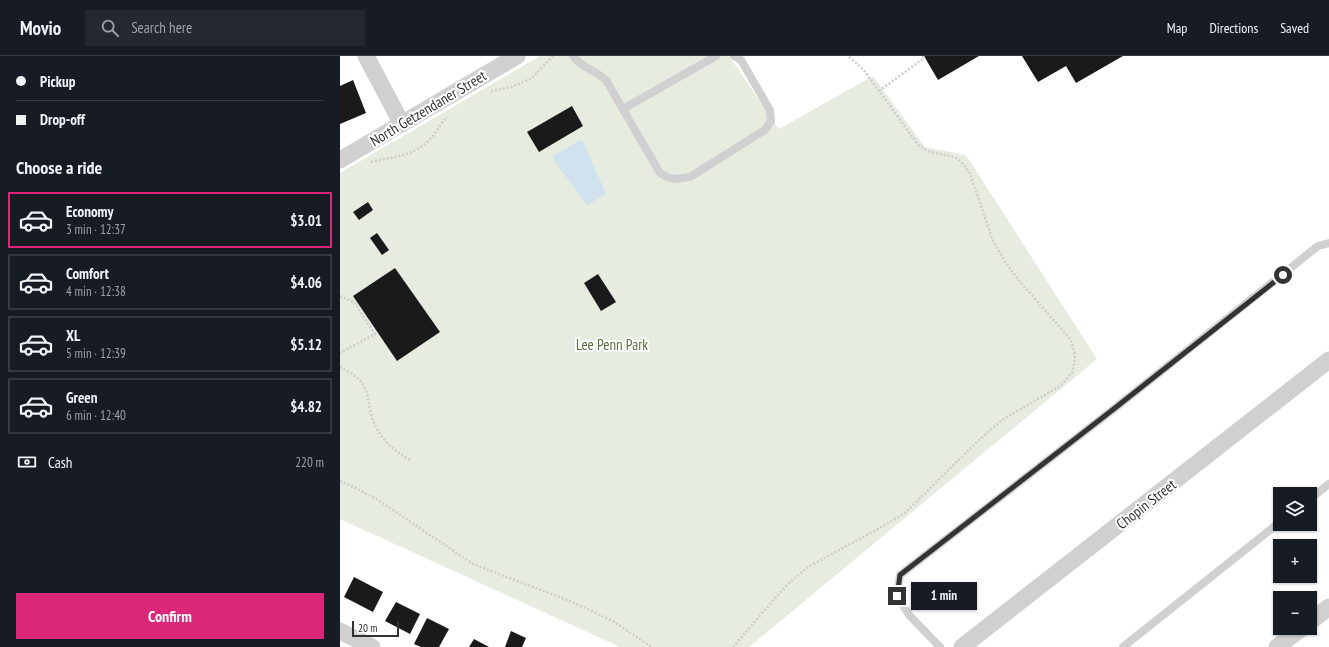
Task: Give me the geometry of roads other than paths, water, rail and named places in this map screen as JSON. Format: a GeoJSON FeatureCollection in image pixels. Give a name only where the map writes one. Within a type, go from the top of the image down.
{"type":"FeatureCollection","features":[{"type":"Feature","properties":{"kind":"street"},"geometry":{"type":"LineString","coordinates":[[366,56],[402,124]]}},
{"type":"Feature","properties":{"kind":"street","name":"North Getzendaner Street"},"geometry":{"type":"LineString","coordinates":[[340,160],[517,56]]}},
{"type":"Feature","properties":{"kind":"street","name":"Chopin Street"},"geometry":{"type":"LineString","coordinates":[[962,647],[1329,360]]}},
{"type":"Feature","properties":{"kind":"street"},"geometry":{"type":"LineString","coordinates":[[1317,616],[1329,607]]}},
{"type":"Feature","properties":{"kind":"street"},"geometry":{"type":"LineString","coordinates":[[340,631],[372,647]]}},
{"type":"Feature","properties":{"kind":"street"},"geometry":{"type":"LineString","coordinates":[[1277,647],[1293,635]]}},
{"type":"Feature","properties":{"kind":"lane"},"geometry":{"type":"LineString","coordinates":[[573,56],[580,64],[601,75],[606,80],[660,173],[674,179],[690,177],[765,130],[771,121],[770,110],[741,60],[734,56]]}},
{"type":"Feature","properties":{"kind":"lane"},"geometry":{"type":"LineString","coordinates":[[623,109],[716,56]]}},
{"type":"Feature","properties":{"kind":"lane"},"geometry":{"type":"LineString","coordinates":[[940,647],[910,616],[897,596],[900,575],[1103,417],[1318,246],[1329,243]]}},
{"type":"Feature","properties":{"kind":"lane"},"geometry":{"type":"LineString","coordinates":[[1317,493],[1329,484]]}},
{"type":"Feature","properties":{"kind":"lane"},"geometry":{"type":"LineString","coordinates":[[1123,647],[1273,528]]}},
{"type":"Feature","properties":{"kind":"water"},"geometry":{"type":"Polygon","coordinates":[[[580,140],[583,141],[606,194],[587,205],[553,159],[553,156],[580,140]]]}},
{"type":"Feature","properties":{"kind":"park label","name":"Lee Penn Park"},"geometry":{"type":"Point","coordinates":[612,344]}}]}
